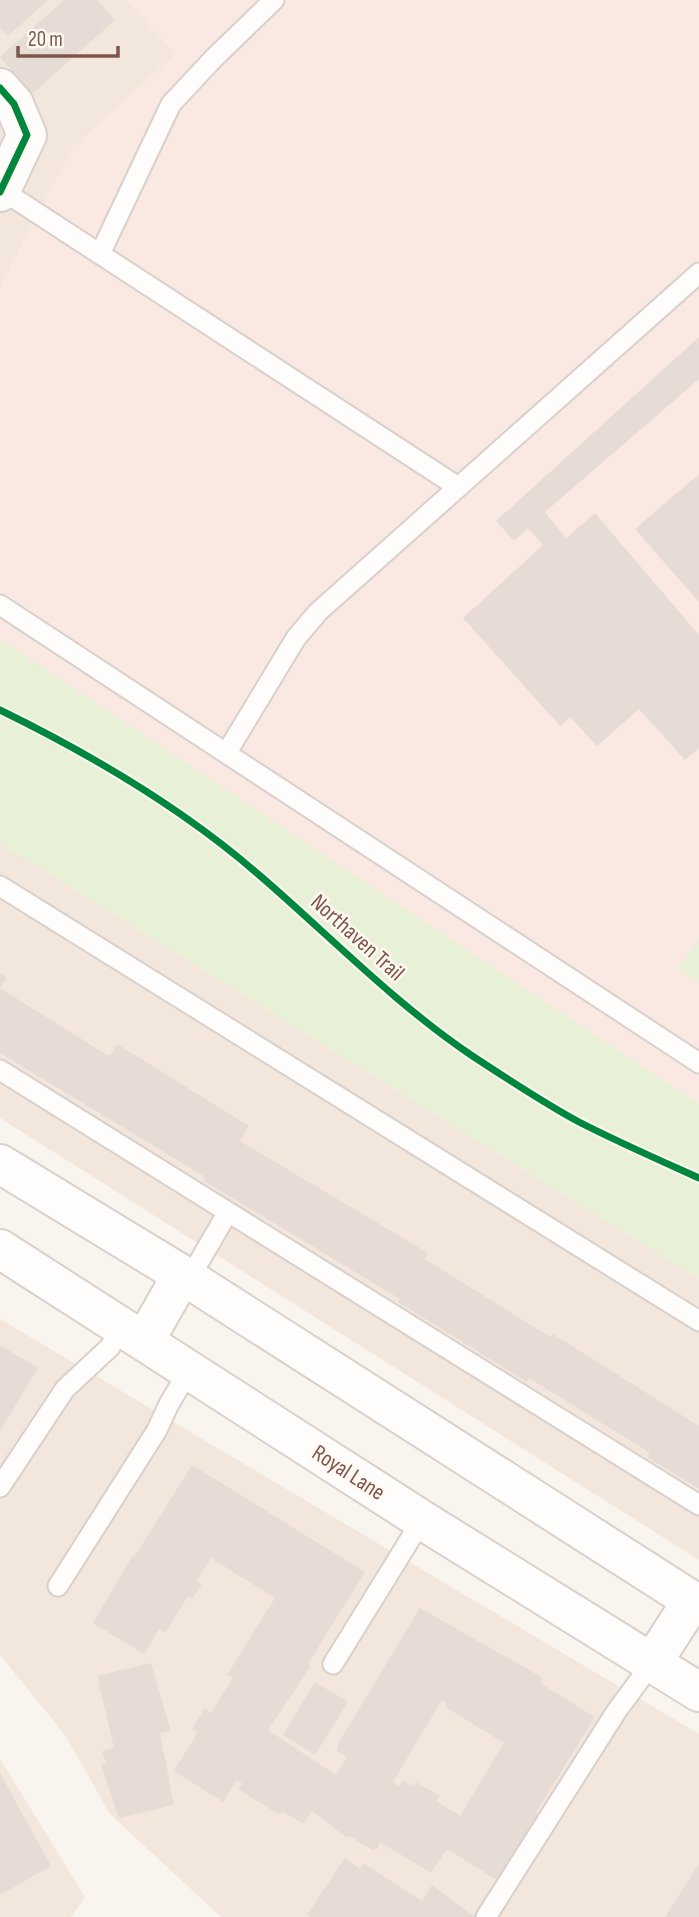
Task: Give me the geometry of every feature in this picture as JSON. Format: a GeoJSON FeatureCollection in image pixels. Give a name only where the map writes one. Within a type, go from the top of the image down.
{"type":"FeatureCollection","features":[{"type":"Feature","properties":{"kind":"main road"},"geometry":{"type":"LineString","coordinates":[[0,88],[14,104],[27,135],[0,190]]}},
{"type":"Feature","properties":{"kind":"main road"},"geometry":{"type":"LineString","coordinates":[[0,1164],[186,1277],[696,1603],[652,1663]]}},
{"type":"Feature","properties":{"kind":"main road","name":"Royal Lane"},"geometry":{"type":"LineString","coordinates":[[0,1249],[422,1520],[699,1692]]}},
{"type":"Feature","properties":{"kind":"main road"},"geometry":{"type":"LineString","coordinates":[[134,1333],[186,1277]]}},
{"type":"Feature","properties":{"kind":"lane"},"geometry":{"type":"LineString","coordinates":[[100,254],[172,104],[274,0]]}},
{"type":"Feature","properties":{"kind":"lane"},"geometry":{"type":"LineString","coordinates":[[0,190],[458,487]]}},
{"type":"Feature","properties":{"kind":"lane"},"geometry":{"type":"LineString","coordinates":[[227,752],[296,638],[318,612],[699,273]]}},
{"type":"Feature","properties":{"kind":"lane"},"geometry":{"type":"LineString","coordinates":[[0,605],[699,1063]]}},
{"type":"Feature","properties":{"kind":"lane"},"geometry":{"type":"LineString","coordinates":[[0,886],[699,1321]]}},
{"type":"Feature","properties":{"kind":"lane"},"geometry":{"type":"LineString","coordinates":[[0,1070],[699,1505]]}},
{"type":"Feature","properties":{"kind":"lane"},"geometry":{"type":"LineString","coordinates":[[186,1277],[228,1212]]}},
{"type":"Feature","properties":{"kind":"lane"},"geometry":{"type":"LineString","coordinates":[[0,1487],[65,1389],[110,1347],[134,1333]]}},
{"type":"Feature","properties":{"kind":"lane"},"geometry":{"type":"LineString","coordinates":[[58,1586],[157,1430],[190,1369]]}},
{"type":"Feature","properties":{"kind":"lane"},"geometry":{"type":"LineString","coordinates":[[334,1664],[422,1520]]}},
{"type":"Feature","properties":{"kind":"lane"},"geometry":{"type":"LineString","coordinates":[[486,1917],[615,1712],[652,1663]]}},
{"type":"Feature","properties":{"kind":"shaded area"},"geometry":{"type":"Polygon","coordinates":[[[0,0],[126,0],[176,54],[73,147],[0,288],[0,0]]]}},
{"type":"Feature","properties":{"kind":"shaded area"},"geometry":{"type":"Polygon","coordinates":[[[126,0],[699,0],[699,1104],[0,639],[0,288],[73,147],[176,54],[126,0]]]}},
{"type":"Feature","properties":{"kind":"shaded area"},"geometry":{"type":"Polygon","coordinates":[[[0,843],[699,1279],[699,1560],[0,1118],[0,843]]]}},
{"type":"Feature","properties":{"kind":"shaded area"},"geometry":{"type":"Polygon","coordinates":[[[0,1319],[699,1734],[699,1917],[221,1917],[110,1814],[65,1735],[0,1655],[0,1319]]]}},
{"type":"Feature","properties":{"kind":"shaded area"},"geometry":{"type":"Polygon","coordinates":[[[0,1759],[85,1897],[71,1917],[0,1917],[0,1759]]]}},
{"type":"Feature","properties":{"kind":"green space"},"geometry":{"type":"Polygon","coordinates":[[[0,639],[699,1104],[699,1279],[0,843],[0,639]]]}},
{"type":"Feature","properties":{"kind":"green space"},"geometry":{"type":"Polygon","coordinates":[[[699,938],[699,983],[678,969],[699,938]]]}},
{"type":"Feature","properties":{"kind":"building"},"geometry":{"type":"Polygon","coordinates":[[[0,0],[48,0],[8,36],[0,28],[0,0]]]}},
{"type":"Feature","properties":{"kind":"building"},"geometry":{"type":"Polygon","coordinates":[[[64,0],[97,0],[115,20],[32,94],[0,57],[64,0]]]}},
{"type":"Feature","properties":{"kind":"building"},"geometry":{"type":"Polygon","coordinates":[[[699,337],[699,379],[545,512],[566,538],[595,513],[699,635],[699,748],[685,760],[639,709],[597,746],[570,717],[560,726],[463,618],[543,545],[528,528],[514,541],[496,521],[699,337]]]}},
{"type":"Feature","properties":{"kind":"building"},"geometry":{"type":"Polygon","coordinates":[[[699,474],[699,602],[635,529],[699,474]]]}},
{"type":"Feature","properties":{"kind":"building"},"geometry":{"type":"Polygon","coordinates":[[[0,973],[7,978],[0,988],[0,973]]]}},
{"type":"Feature","properties":{"kind":"building"},"geometry":{"type":"Polygon","coordinates":[[[0,988],[107,1055],[111,1055],[117,1044],[249,1126],[240,1141],[428,1253],[425,1259],[550,1337],[553,1334],[699,1426],[699,1489],[647,1457],[650,1453],[529,1378],[527,1382],[398,1302],[400,1299],[204,1181],[205,1177],[0,1053],[0,988]]]}},
{"type":"Feature","properties":{"kind":"building"},"geometry":{"type":"Polygon","coordinates":[[[0,1345],[38,1368],[0,1431],[0,1345]]]}},
{"type":"Feature","properties":{"kind":"building"},"geometry":{"type":"Polygon","coordinates":[[[192,1465],[365,1572],[308,1664],[311,1666],[268,1730],[336,1775],[347,1757],[336,1751],[339,1746],[337,1745],[420,1608],[543,1678],[540,1683],[595,1717],[536,1812],[541,1815],[500,1882],[447,1849],[431,1873],[380,1842],[377,1849],[372,1850],[348,1835],[347,1838],[312,1811],[304,1824],[282,1811],[280,1815],[238,1789],[242,1783],[237,1780],[223,1802],[174,1771],[198,1732],[192,1729],[205,1708],[211,1713],[233,1678],[227,1675],[275,1598],[211,1558],[197,1581],[202,1584],[193,1598],[188,1596],[165,1633],[159,1629],[144,1654],[93,1623],[133,1555],[135,1556],[192,1465]],[[442,1700],[393,1782],[399,1786],[402,1780],[414,1786],[416,1782],[440,1796],[436,1801],[460,1816],[504,1743],[445,1707],[447,1703],[442,1700]]]}},
{"type":"Feature","properties":{"kind":"building"},"geometry":{"type":"Polygon","coordinates":[[[151,1663],[171,1731],[160,1733],[174,1805],[119,1818],[101,1764],[106,1763],[102,1751],[114,1748],[97,1676],[151,1663]]]}},
{"type":"Feature","properties":{"kind":"building"},"geometry":{"type":"Polygon","coordinates":[[[315,1682],[348,1702],[315,1755],[283,1735],[315,1682]]]}},
{"type":"Feature","properties":{"kind":"building"},"geometry":{"type":"Polygon","coordinates":[[[0,1773],[51,1866],[0,1895],[0,1773]]]}},
{"type":"Feature","properties":{"kind":"building"},"geometry":{"type":"Polygon","coordinates":[[[345,1858],[360,1869],[363,1863],[422,1901],[432,1885],[475,1917],[307,1915],[345,1858]]]}},
{"type":"Feature","properties":{"kind":"building"},"geometry":{"type":"Polygon","coordinates":[[[699,1864],[699,1917],[665,1917],[699,1864]]]}},
{"type":"Feature","properties":{"kind":"cycle path"},"geometry":{"type":"LineString","coordinates":[[0,88],[14,104],[27,135],[0,192]]}},
{"type":"Feature","properties":{"kind":"cycle path","name":"Northaven Trail"},"geometry":{"type":"LineString","coordinates":[[0,710],[102,764],[198,826],[258,874],[415,1013],[471,1055],[579,1122],[699,1178]]}}]}
